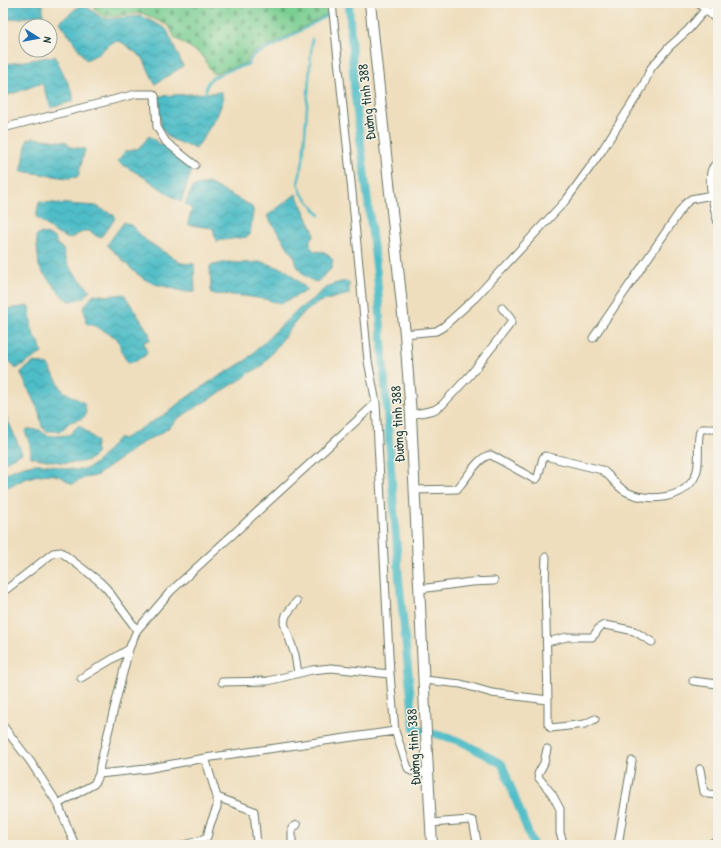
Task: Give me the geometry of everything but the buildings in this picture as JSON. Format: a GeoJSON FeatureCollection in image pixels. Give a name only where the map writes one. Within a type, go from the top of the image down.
{"type":"FeatureCollection","features":[{"type":"Feature","properties":{"kind":"main road","name":"Đường tỉnh 388"},"geometry":{"type":"LineString","coordinates":[[370,3],[405,334],[411,415],[432,845]]}},
{"type":"Feature","properties":{"kind":"main road"},"geometry":{"type":"LineString","coordinates":[[710,845],[718,842]]}},
{"type":"Feature","properties":{"kind":"street"},"geometry":{"type":"LineString","coordinates":[[332,3],[368,361],[376,403],[390,674],[395,731],[408,768],[412,771],[428,773]]}},
{"type":"Feature","properties":{"kind":"street"},"geometry":{"type":"LineString","coordinates":[[698,3],[718,21]]}},
{"type":"Feature","properties":{"kind":"street"},"geometry":{"type":"LineString","coordinates":[[405,334],[436,331],[443,327],[475,298],[562,205],[605,145],[642,88],[651,68],[669,47],[707,12],[718,6]]}},
{"type":"Feature","properties":{"kind":"street"},"geometry":{"type":"LineString","coordinates":[[3,128],[136,94],[153,94],[155,96],[157,127],[166,142],[194,165]]}},
{"type":"Feature","properties":{"kind":"street"},"geometry":{"type":"LineString","coordinates":[[718,162],[713,167],[711,172],[712,195],[718,223]]}},
{"type":"Feature","properties":{"kind":"street"},"geometry":{"type":"LineString","coordinates":[[593,338],[685,204],[691,199],[712,195]]}},
{"type":"Feature","properties":{"kind":"street"},"geometry":{"type":"LineString","coordinates":[[411,415],[438,408],[471,374],[511,323],[511,319],[502,308]]}},
{"type":"Feature","properties":{"kind":"street"},"geometry":{"type":"LineString","coordinates":[[58,804],[94,784],[99,774],[129,649],[136,630],[171,591],[376,403]]}},
{"type":"Feature","properties":{"kind":"street"},"geometry":{"type":"LineString","coordinates":[[415,490],[457,489],[481,459],[487,455],[491,455],[536,479],[542,458],[545,456],[602,470],[609,474],[625,491],[636,496],[657,498],[672,495],[682,490],[693,479],[696,473],[700,431],[702,429],[718,428]]}},
{"type":"Feature","properties":{"kind":"street"},"geometry":{"type":"LineString","coordinates":[[3,592],[53,553],[61,552],[107,589],[136,630]]}},
{"type":"Feature","properties":{"kind":"street"},"geometry":{"type":"LineString","coordinates":[[546,557],[545,584],[548,724],[551,728],[586,724],[595,719]]}},
{"type":"Feature","properties":{"kind":"street"},"geometry":{"type":"LineString","coordinates":[[420,589],[471,582],[494,581]]}},
{"type":"Feature","properties":{"kind":"street"},"geometry":{"type":"LineString","coordinates":[[297,601],[286,615],[284,623],[294,651],[298,673]]}},
{"type":"Feature","properties":{"kind":"street"},"geometry":{"type":"LineString","coordinates":[[547,642],[566,638],[592,637],[599,628],[604,625],[634,632],[652,642]]}},
{"type":"Feature","properties":{"kind":"street"},"geometry":{"type":"LineString","coordinates":[[80,678],[129,649]]}},
{"type":"Feature","properties":{"kind":"street"},"geometry":{"type":"LineString","coordinates":[[222,682],[268,681],[312,670],[331,668],[390,674]]}},
{"type":"Feature","properties":{"kind":"street"},"geometry":{"type":"LineString","coordinates":[[424,680],[461,684],[492,693],[548,700]]}},
{"type":"Feature","properties":{"kind":"street"},"geometry":{"type":"LineString","coordinates":[[693,681],[718,684]]}},
{"type":"Feature","properties":{"kind":"street"},"geometry":{"type":"LineString","coordinates":[[3,726],[30,761],[58,804],[75,845]]}},
{"type":"Feature","properties":{"kind":"street"},"geometry":{"type":"LineString","coordinates":[[99,774],[146,769],[205,758],[395,731]]}},
{"type":"Feature","properties":{"kind":"street"},"geometry":{"type":"LineString","coordinates":[[548,749],[544,764],[538,774],[539,778],[552,794],[560,809],[560,833],[564,845]]}},
{"type":"Feature","properties":{"kind":"street"},"geometry":{"type":"LineString","coordinates":[[183,845],[199,841],[207,837],[217,807],[217,797],[205,758]]}},
{"type":"Feature","properties":{"kind":"street"},"geometry":{"type":"LineString","coordinates":[[618,845],[632,761]]}},
{"type":"Feature","properties":{"kind":"street"},"geometry":{"type":"LineString","coordinates":[[700,769],[704,792],[718,796]]}},
{"type":"Feature","properties":{"kind":"street"},"geometry":{"type":"LineString","coordinates":[[217,797],[254,811],[257,845]]}},
{"type":"Feature","properties":{"kind":"street"},"geometry":{"type":"LineString","coordinates":[[431,823],[473,821],[477,842]]}},
{"type":"Feature","properties":{"kind":"street"},"geometry":{"type":"LineString","coordinates":[[292,845],[292,828],[293,826],[297,825]]}},
{"type":"Feature","properties":{"kind":"green space"},"geometry":{"type":"Polygon","coordinates":[[[95,3],[328,3],[329,13],[277,42],[251,53],[246,63],[213,74],[202,55],[175,38],[169,26],[142,13],[105,17],[95,10],[95,3]]]}},
{"type":"Feature","properties":{"kind":"water"},"geometry":{"type":"Polygon","coordinates":[[[3,3],[43,3],[43,15],[3,19],[3,3]]]}},
{"type":"Feature","properties":{"kind":"water"},"geometry":{"type":"Polygon","coordinates":[[[79,6],[87,7],[104,19],[141,16],[165,28],[183,66],[155,84],[143,58],[119,41],[112,42],[98,54],[86,60],[60,22],[79,6]]]}},
{"type":"Feature","properties":{"kind":"water"},"geometry":{"type":"Polygon","coordinates":[[[43,58],[56,58],[73,94],[73,101],[51,108],[42,83],[3,97],[3,66],[43,58]]]}},
{"type":"Feature","properties":{"kind":"water"},"geometry":{"type":"Polygon","coordinates":[[[222,92],[223,101],[217,116],[196,149],[169,138],[161,127],[159,96],[222,92]]]}},
{"type":"Feature","properties":{"kind":"water"},"geometry":{"type":"Polygon","coordinates":[[[149,136],[160,144],[170,147],[193,166],[181,202],[118,161],[125,151],[137,149],[149,136]]]}},
{"type":"Feature","properties":{"kind":"water"},"geometry":{"type":"Polygon","coordinates":[[[33,138],[67,142],[70,147],[85,149],[78,177],[67,178],[21,171],[28,139],[33,138]]]}},
{"type":"Feature","properties":{"kind":"water"},"geometry":{"type":"Polygon","coordinates":[[[208,183],[250,205],[253,212],[250,235],[247,237],[216,241],[213,228],[189,225],[188,222],[192,209],[185,204],[193,187],[208,183]]]}},
{"type":"Feature","properties":{"kind":"water"},"geometry":{"type":"Polygon","coordinates":[[[296,194],[314,232],[314,236],[310,240],[310,246],[314,251],[325,252],[333,260],[331,269],[317,282],[306,277],[300,270],[297,266],[295,258],[267,216],[296,194]]]}},
{"type":"Feature","properties":{"kind":"water"},"geometry":{"type":"Polygon","coordinates":[[[39,202],[96,206],[115,216],[114,220],[101,237],[98,237],[89,231],[84,231],[69,239],[56,233],[36,217],[39,202]]]}},
{"type":"Feature","properties":{"kind":"water"},"geometry":{"type":"Polygon","coordinates":[[[124,222],[132,226],[147,241],[181,263],[194,264],[195,292],[157,285],[144,279],[107,245],[124,222]]]}},
{"type":"Feature","properties":{"kind":"water"},"geometry":{"type":"Polygon","coordinates":[[[41,233],[56,239],[56,243],[63,249],[64,255],[70,267],[90,290],[84,298],[70,301],[63,297],[43,273],[39,266],[36,236],[41,233]]]}},
{"type":"Feature","properties":{"kind":"water"},"geometry":{"type":"Polygon","coordinates":[[[227,262],[262,262],[286,270],[308,290],[282,303],[244,296],[211,294],[210,266],[227,262]]]}},
{"type":"Feature","properties":{"kind":"water"},"geometry":{"type":"Polygon","coordinates":[[[346,281],[349,282],[349,294],[319,302],[301,315],[261,367],[249,373],[245,377],[177,419],[167,429],[146,440],[96,476],[84,478],[72,484],[61,477],[46,474],[31,477],[3,489],[3,475],[25,466],[44,464],[77,470],[90,467],[118,438],[123,439],[167,413],[208,383],[245,361],[294,313],[324,289],[333,284],[346,281]]]}},
{"type":"Feature","properties":{"kind":"water"},"geometry":{"type":"Polygon","coordinates":[[[94,294],[107,296],[124,294],[149,333],[150,340],[145,341],[144,344],[147,352],[145,356],[130,363],[125,359],[117,338],[95,326],[86,323],[83,308],[94,294]]]}},
{"type":"Feature","properties":{"kind":"water"},"geometry":{"type":"Polygon","coordinates":[[[29,306],[32,329],[34,336],[39,342],[42,353],[16,369],[3,353],[3,314],[7,309],[29,306]]]}},
{"type":"Feature","properties":{"kind":"water"},"geometry":{"type":"Polygon","coordinates":[[[34,362],[48,365],[63,391],[84,403],[86,411],[85,416],[81,419],[70,422],[61,431],[47,431],[42,427],[39,412],[21,374],[21,372],[34,362]]]}},
{"type":"Feature","properties":{"kind":"water"},"geometry":{"type":"Polygon","coordinates":[[[3,409],[22,453],[3,463],[3,409]]]}},
{"type":"Feature","properties":{"kind":"water"},"geometry":{"type":"Polygon","coordinates":[[[79,425],[97,441],[95,449],[97,452],[92,458],[76,463],[67,463],[31,457],[30,445],[25,431],[28,429],[40,430],[46,435],[50,436],[58,436],[69,435],[79,425]]]}},
{"type":"Feature","properties":{"kind":"waterway"},"geometry":{"type":"LineString","coordinates":[[349,3],[354,89],[377,274],[399,578],[414,728],[460,741],[502,764],[533,845]]}},
{"type":"Feature","properties":{"kind":"waterway"},"geometry":{"type":"LineString","coordinates":[[206,93],[207,83],[212,78],[248,64],[253,55],[276,45],[330,14]]}},
{"type":"Feature","properties":{"kind":"waterway"},"geometry":{"type":"LineString","coordinates":[[312,39],[303,161],[298,183],[302,194],[320,215]]}}]}
